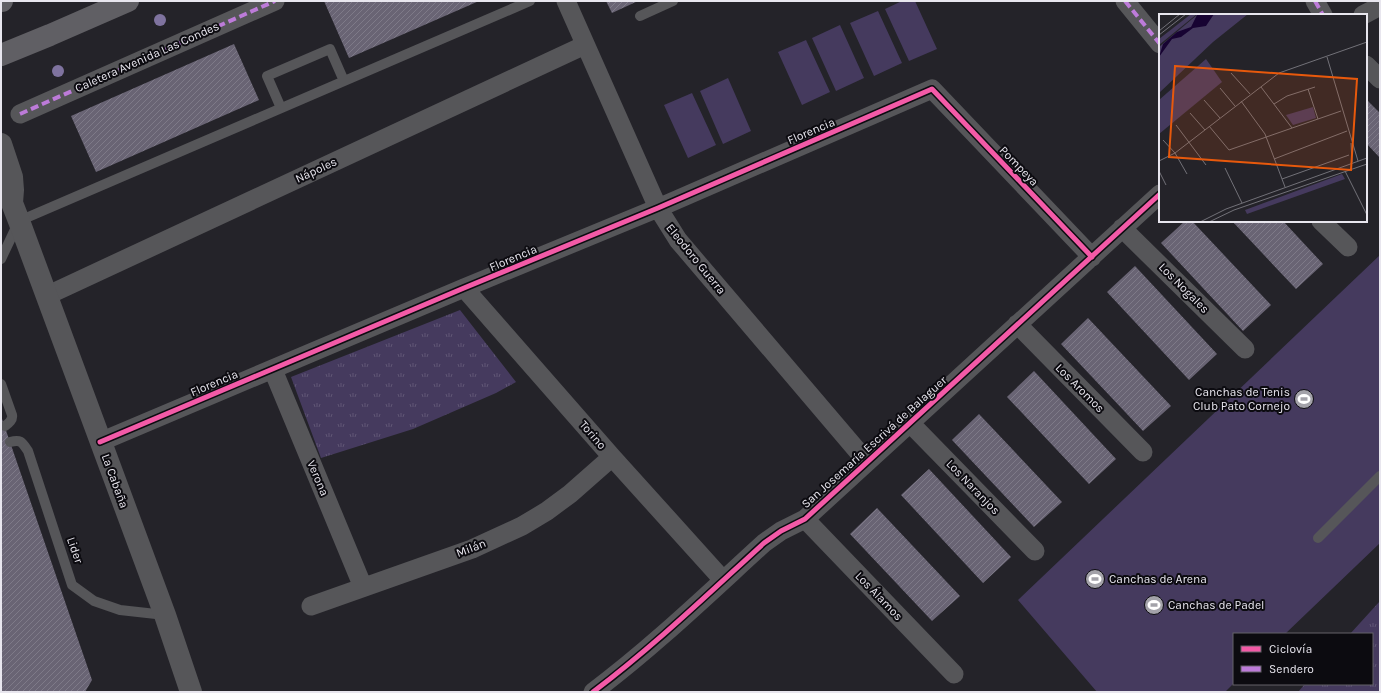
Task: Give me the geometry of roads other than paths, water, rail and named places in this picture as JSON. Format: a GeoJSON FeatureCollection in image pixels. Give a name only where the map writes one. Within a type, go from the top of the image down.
{"type":"FeatureCollection","features":[{"type":"Feature","properties":{"kind":"main road"},"geometry":{"type":"LineString","coordinates":[[1,55],[128,1]]}},
{"type":"Feature","properties":{"kind":"street","name":"Caletera Avenida Las Condes"},"geometry":{"type":"LineString","coordinates":[[20,114],[275,1]]}},
{"type":"Feature","properties":{"kind":"street","name":"Eleodoro Guerra"},"geometry":{"type":"LineString","coordinates":[[566,1],[658,208],[678,240],[867,462]]}},
{"type":"Feature","properties":{"kind":"street"},"geometry":{"type":"LineString","coordinates":[[1125,1],[1159,43]]}},
{"type":"Feature","properties":{"kind":"street"},"geometry":{"type":"LineString","coordinates":[[1315,1],[1323,14]]}},
{"type":"Feature","properties":{"kind":"street"},"geometry":{"type":"LineString","coordinates":[[1365,14],[1380,6]]}},
{"type":"Feature","properties":{"kind":"street","name":"Nápoles"},"geometry":{"type":"LineString","coordinates":[[46,296],[585,45]]}},
{"type":"Feature","properties":{"kind":"street"},"geometry":{"type":"LineString","coordinates":[[1367,67],[1380,79]]}},
{"type":"Feature","properties":{"kind":"street","name":"Florencia"},"geometry":{"type":"LineString","coordinates":[[100,442],[464,288],[658,208],[932,89]]}},
{"type":"Feature","properties":{"kind":"street","name":"Pompeya"},"geometry":{"type":"LineString","coordinates":[[932,89],[1092,256]]}},
{"type":"Feature","properties":{"kind":"street","name":"La Cabaña"},"geometry":{"type":"LineString","coordinates":[[1,144],[12,177],[13,190],[10,204],[46,296],[191,692]]}},
{"type":"Feature","properties":{"kind":"street","name":"San Josemaría Escrivá de Balaguer"},"geometry":{"type":"LineString","coordinates":[[593,692],[668,630],[764,543],[781,531],[805,519],[1159,195]]}},
{"type":"Feature","properties":{"kind":"street"},"geometry":{"type":"LineString","coordinates":[[1322,222],[1348,247]]}},
{"type":"Feature","properties":{"kind":"street","name":"Los Nogales"},"geometry":{"type":"LineString","coordinates":[[1122,228],[1245,349]]}},
{"type":"Feature","properties":{"kind":"street","name":"Torino"},"geometry":{"type":"LineString","coordinates":[[464,288],[612,457],[723,580]]}},
{"type":"Feature","properties":{"kind":"street","name":"Los Aromos"},"geometry":{"type":"LineString","coordinates":[[1017,324],[1144,452]]}},
{"type":"Feature","properties":{"kind":"street","name":"Verona"},"geometry":{"type":"LineString","coordinates":[[273,370],[363,587]]}},
{"type":"Feature","properties":{"kind":"street","name":"Los Naranjos"},"geometry":{"type":"LineString","coordinates":[[910,422],[1035,551]]}},
{"type":"Feature","properties":{"kind":"street","name":"Milán"},"geometry":{"type":"LineString","coordinates":[[311,606],[472,549],[522,526],[547,511],[570,494],[612,457]]}},
{"type":"Feature","properties":{"kind":"street","name":"Los Álamos"},"geometry":{"type":"LineString","coordinates":[[805,519],[954,674]]}},
{"type":"Feature","properties":{"kind":"lane"},"geometry":{"type":"LineString","coordinates":[[1,259],[10,204],[281,108],[530,1]]}},
{"type":"Feature","properties":{"kind":"lane"},"geometry":{"type":"LineString","coordinates":[[640,16],[673,1]]}},
{"type":"Feature","properties":{"kind":"lane"},"geometry":{"type":"LineString","coordinates":[[281,108],[267,76],[330,49],[344,81]]}},
{"type":"Feature","properties":{"kind":"lane"},"geometry":{"type":"LineString","coordinates":[[1,384],[12,415],[10,422],[5,426]]}},
{"type":"Feature","properties":{"kind":"lane","name":"Lider"},"geometry":{"type":"LineString","coordinates":[[10,442],[17,440],[28,451],[72,585],[94,601],[120,610],[164,615]]}},
{"type":"Feature","properties":{"kind":"lane"},"geometry":{"type":"LineString","coordinates":[[1318,538],[1380,476]]}},
{"type":"Feature","properties":{"kind":"place","name":"Canchas de Tenis Club Pato Cornejo"},"geometry":{"type":"Point","coordinates":[1304,399]}},
{"type":"Feature","properties":{"kind":"place","name":"Canchas de Arena"},"geometry":{"type":"Point","coordinates":[1095,579]}},
{"type":"Feature","properties":{"kind":"place","name":"Canchas de Padel"},"geometry":{"type":"Point","coordinates":[1154,605]}}]}
